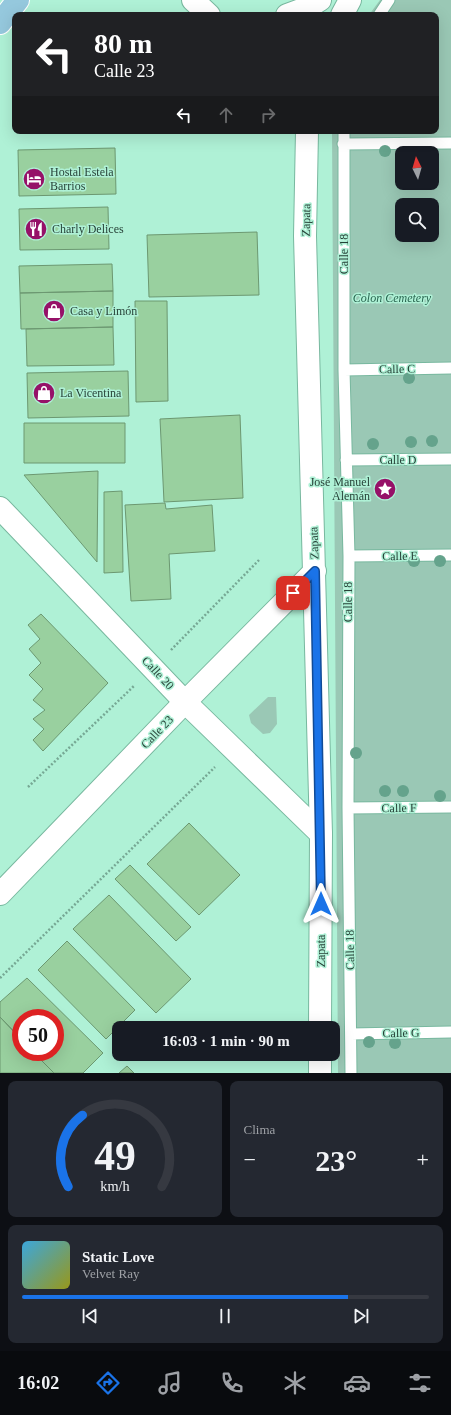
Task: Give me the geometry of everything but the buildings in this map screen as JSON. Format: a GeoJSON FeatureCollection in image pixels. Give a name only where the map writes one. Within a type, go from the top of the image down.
{"type":"FeatureCollection","features":[{"type":"Feature","properties":{"kind":"main road"},"geometry":{"type":"LineString","coordinates":[[0,23],[18,0]]}},
{"type":"Feature","properties":{"kind":"main road"},"geometry":{"type":"LineString","coordinates":[[193,0],[206,12]]}},
{"type":"Feature","properties":{"kind":"main road"},"geometry":{"type":"LineString","coordinates":[[344,12],[350,0]]}},
{"type":"Feature","properties":{"kind":"main road"},"geometry":{"type":"LineString","coordinates":[[294,12],[312,5]]}},
{"type":"Feature","properties":{"kind":"main road","name":"Zapata"},"geometry":{"type":"LineString","coordinates":[[308,134],[305,236],[321,834],[320,1021]]}},
{"type":"Feature","properties":{"kind":"main road","name":"Calle 20"},"geometry":{"type":"LineString","coordinates":[[0,508],[185,702],[321,834]]}},
{"type":"Feature","properties":{"kind":"main road","name":"Calle 23"},"geometry":{"type":"LineString","coordinates":[[0,894],[185,702],[315,571]]}},
{"type":"Feature","properties":{"kind":"main road"},"geometry":{"type":"LineString","coordinates":[[320,1061],[320,1073]]}},
{"type":"Feature","properties":{"kind":"lane"},"geometry":{"type":"LineString","coordinates":[[381,12],[388,1]]}},
{"type":"Feature","properties":{"kind":"lane","name":"Calle 18"},"geometry":{"type":"LineString","coordinates":[[344,134],[344,370],[349,556],[348,808],[351,1073]]}},
{"type":"Feature","properties":{"kind":"lane"},"geometry":{"type":"LineString","coordinates":[[343,144],[451,143]]}},
{"type":"Feature","properties":{"kind":"lane","name":"Calle C"},"geometry":{"type":"LineString","coordinates":[[344,370],[451,368]]}},
{"type":"Feature","properties":{"kind":"lane","name":"Calle D"},"geometry":{"type":"LineString","coordinates":[[346,460],[451,459]]}},
{"type":"Feature","properties":{"kind":"lane","name":"Calle E"},"geometry":{"type":"LineString","coordinates":[[349,556],[451,555]]}},
{"type":"Feature","properties":{"kind":"lane","name":"Calle F"},"geometry":{"type":"LineString","coordinates":[[348,808],[451,807]]}},
{"type":"Feature","properties":{"kind":"lane","name":"Calle G"},"geometry":{"type":"LineString","coordinates":[[351,1034],[451,1032]]}},
{"type":"Feature","properties":{"kind":"path"},"geometry":{"type":"LineString","coordinates":[[0,978],[233,749]]}},
{"type":"Feature","properties":{"kind":"green space","name":"Colon Cemetery"},"geometry":{"type":"Polygon","coordinates":[[[380,0],[451,0],[451,1073],[338,1073],[338,1061],[340,1061],[340,1021],[338,1021],[332,134],[439,134],[439,12],[371,12],[380,0]]]}},
{"type":"Feature","properties":{"kind":"green space"},"geometry":{"type":"Polygon","coordinates":[[[268,697],[276,697],[277,724],[270,733],[263,734],[251,723],[249,715],[268,697]]]}},
{"type":"Feature","properties":{"kind":"place","name":"Hostal Estela Barrios"},"geometry":{"type":"Point","coordinates":[34,179]}},
{"type":"Feature","properties":{"kind":"place","name":"Charly Delices"},"geometry":{"type":"Point","coordinates":[36,229]}},
{"type":"Feature","properties":{"kind":"place","name":"Casa y Limón"},"geometry":{"type":"Point","coordinates":[54,311]}},
{"type":"Feature","properties":{"kind":"place","name":"La Vicentina"},"geometry":{"type":"Point","coordinates":[44,393]}},
{"type":"Feature","properties":{"kind":"place","name":"José Manuel Alemán"},"geometry":{"type":"Point","coordinates":[385,489]}},
{"type":"Feature","properties":{"kind":"route"},"geometry":{"type":"LineString","coordinates":[[293,593],[315,571],[321,834],[321,904]]}}]}
